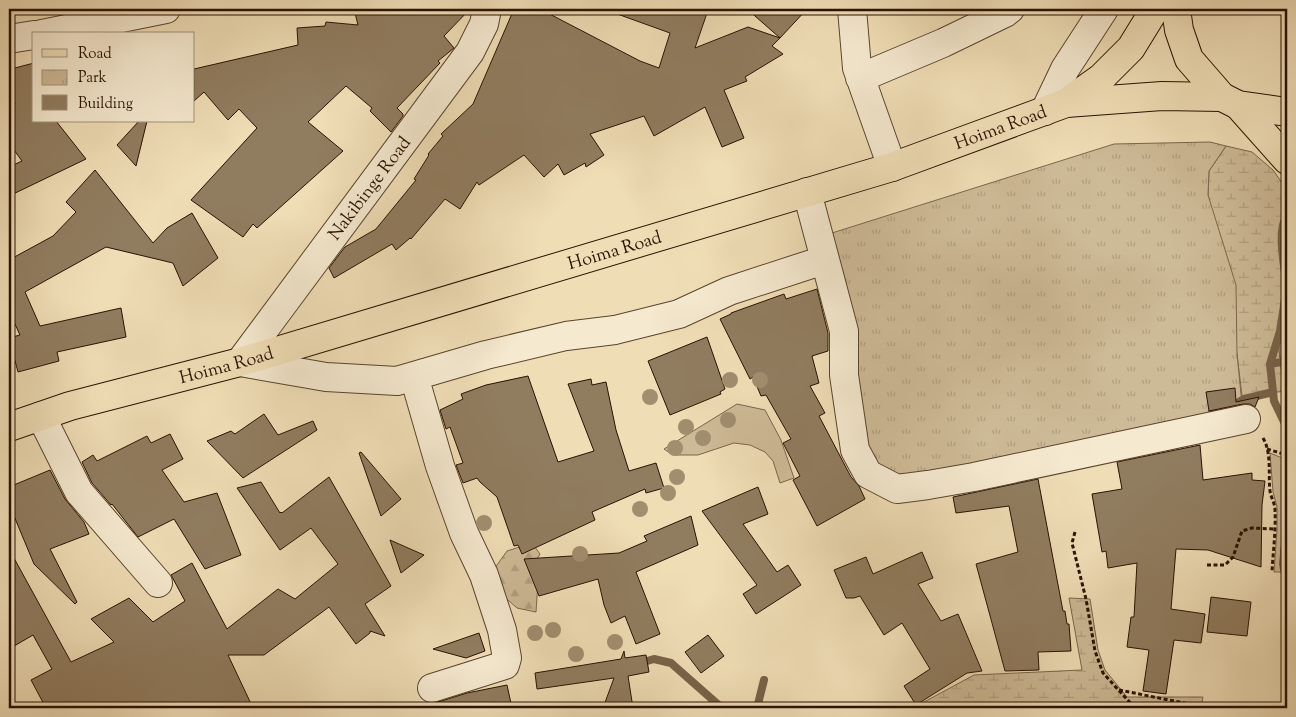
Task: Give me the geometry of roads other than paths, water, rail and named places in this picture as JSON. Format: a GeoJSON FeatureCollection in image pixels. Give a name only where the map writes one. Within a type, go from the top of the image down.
{"type":"FeatureCollection","features":[{"type":"Feature","properties":{"kind":"main road"},"geometry":{"type":"LineString","coordinates":[[1056,107],[1101,78],[1131,48],[1155,9]]}},
{"type":"Feature","properties":{"kind":"main road"},"geometry":{"type":"LineString","coordinates":[[1176,9],[1179,30],[1189,59],[1287,160]]}},
{"type":"Feature","properties":{"kind":"main road","name":"Hoima Road"},"geometry":{"type":"LineString","coordinates":[[9,427],[70,406],[240,362],[892,167],[1056,107],[1162,96],[1230,101],[1287,112]]}},
{"type":"Feature","properties":{"kind":"street"},"geometry":{"type":"LineString","coordinates":[[50,32],[139,11],[166,9]]}},
{"type":"Feature","properties":{"kind":"street","name":"Nakibinge Road"},"geometry":{"type":"LineString","coordinates":[[240,362],[470,52],[484,24],[487,9]]}},
{"type":"Feature","properties":{"kind":"street"},"geometry":{"type":"LineString","coordinates":[[852,9],[857,68],[892,167]]}},
{"type":"Feature","properties":{"kind":"street"},"geometry":{"type":"LineString","coordinates":[[860,78],[952,38],[1010,9]]}},
{"type":"Feature","properties":{"kind":"street"},"geometry":{"type":"LineString","coordinates":[[1056,107],[1065,69],[1104,9]]}},
{"type":"Feature","properties":{"kind":"street"},"geometry":{"type":"LineString","coordinates":[[9,39],[32,35]]}},
{"type":"Feature","properties":{"kind":"street"},"geometry":{"type":"LineString","coordinates":[[807,192],[844,331],[844,375],[855,450],[868,474],[898,489],[928,485],[974,477],[1246,419]]}},
{"type":"Feature","properties":{"kind":"street"},"geometry":{"type":"LineString","coordinates":[[240,362],[326,377],[397,381],[486,355],[566,336],[615,330],[679,314],[729,291],[824,260]]}},
{"type":"Feature","properties":{"kind":"street"},"geometry":{"type":"LineString","coordinates":[[414,376],[440,466],[464,533],[487,584],[502,630],[507,658],[505,665],[432,688]]}},
{"type":"Feature","properties":{"kind":"street"},"geometry":{"type":"LineString","coordinates":[[41,416],[79,492],[158,583]]}},
{"type":"Feature","properties":{"kind":"water"},"geometry":{"type":"Polygon","coordinates":[[[1285,318],[1287,318],[1287,382],[1282,374],[1279,350],[1280,327],[1285,318]]]}},
{"type":"Feature","properties":{"kind":"waterway"},"geometry":{"type":"LineString","coordinates":[[1287,216],[1282,230],[1283,260],[1287,287]]}},
{"type":"Feature","properties":{"kind":"waterway"},"geometry":{"type":"LineString","coordinates":[[1270,364],[1280,331],[1287,287]]}},
{"type":"Feature","properties":{"kind":"waterway"},"geometry":{"type":"LineString","coordinates":[[1287,361],[1270,364],[1274,401],[1287,428]]}},
{"type":"Feature","properties":{"kind":"waterway"},"geometry":{"type":"LineString","coordinates":[[1212,413],[1229,408],[1244,399],[1273,393]]}},
{"type":"Feature","properties":{"kind":"waterway"},"geometry":{"type":"LineString","coordinates":[[1287,524],[1283,564],[1287,585]]}},
{"type":"Feature","properties":{"kind":"waterway"},"geometry":{"type":"LineString","coordinates":[[637,664],[654,659],[671,663],[722,708]]}},
{"type":"Feature","properties":{"kind":"waterway"},"geometry":{"type":"LineString","coordinates":[[757,708],[764,680]]}}]}
